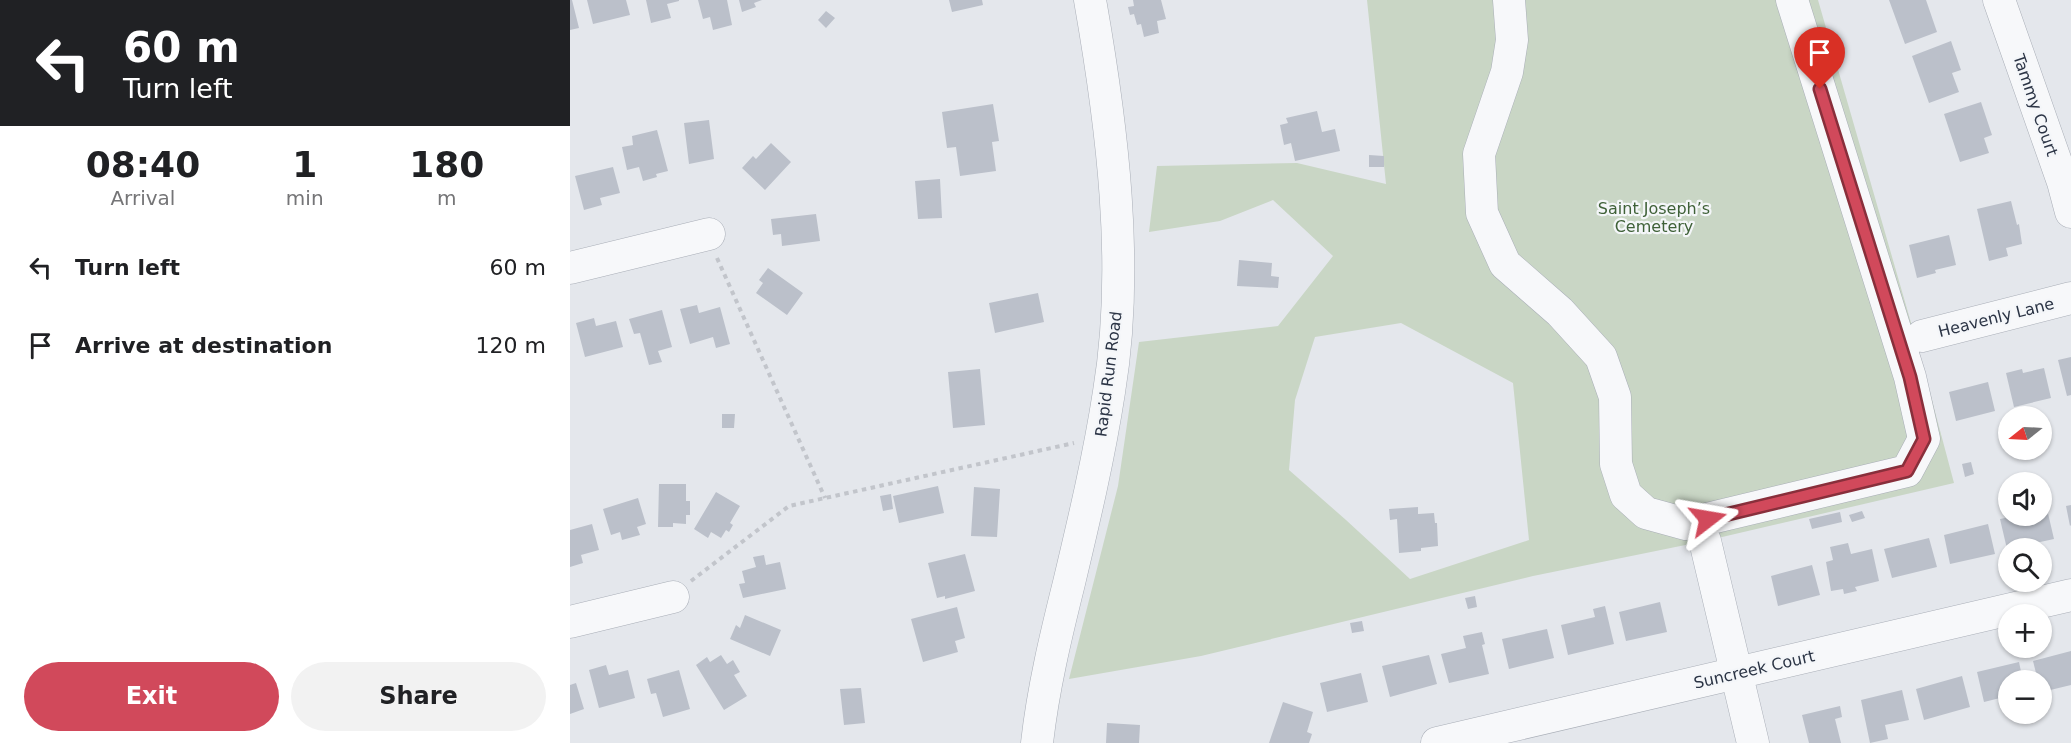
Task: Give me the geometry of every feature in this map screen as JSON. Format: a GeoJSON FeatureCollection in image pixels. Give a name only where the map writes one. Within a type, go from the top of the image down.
{"type":"FeatureCollection","features":[{"type":"Feature","properties":{"kind":"street","name":"Rapid Run Road"},"geometry":{"type":"LineString","coordinates":[[1037,743],[1055,641],[1094,476],[1110,389],[1117,306],[1117,234],[1112,150],[1102,67],[1090,0]]}},
{"type":"Feature","properties":{"kind":"street"},"geometry":{"type":"LineString","coordinates":[[1509,0],[1512,40],[1507,72],[1479,154],[1482,213],[1505,264],[1560,312],[1601,357],[1615,398],[1616,464],[1626,495],[1646,513],[1686,524],[1907,471],[1924,439],[1910,377],[1792,0]]}},
{"type":"Feature","properties":{"kind":"street","name":"Tammy Court"},"geometry":{"type":"LineString","coordinates":[[1999,0],[2063,182],[2071,212]]}},
{"type":"Feature","properties":{"kind":"street"},"geometry":{"type":"LineString","coordinates":[[570,268],[709,234]]}},
{"type":"Feature","properties":{"kind":"street","name":"Heavenly Lane"},"geometry":{"type":"LineString","coordinates":[[1922,336],[2071,298]]}},
{"type":"Feature","properties":{"kind":"street"},"geometry":{"type":"LineString","coordinates":[[1705,541],[1753,743]]}},
{"type":"Feature","properties":{"kind":"street","name":"Suncreek Court"},"geometry":{"type":"LineString","coordinates":[[1437,743],[2071,594]]}},
{"type":"Feature","properties":{"kind":"street"},"geometry":{"type":"LineString","coordinates":[[570,622],[673,597]]}},
{"type":"Feature","properties":{"kind":"path"},"geometry":{"type":"LineString","coordinates":[[709,234],[719,265],[825,498]]}},
{"type":"Feature","properties":{"kind":"path"},"geometry":{"type":"LineString","coordinates":[[673,597],[699,574],[789,506],[1101,437]]}},
{"type":"Feature","properties":{"kind":"green space","name":"Saint Joseph’s Cemetery"},"geometry":{"type":"Polygon","coordinates":[[[1367,0],[1818,0],[1916,340],[1954,483],[1705,541],[1533,576],[1201,656],[1069,679],[1118,486],[1139,342],[1278,326],[1333,256],[1273,200],[1220,221],[1149,232],[1157,166],[1297,163],[1386,184],[1367,0]],[[1401,323],[1315,337],[1295,400],[1289,470],[1410,579],[1529,540],[1513,383],[1401,323]]]}},
{"type":"Feature","properties":{"kind":"building"},"geometry":{"type":"Polygon","coordinates":[[[570,0],[572,0],[579,28],[570,30],[570,0]]]}},
{"type":"Feature","properties":{"kind":"building"},"geometry":{"type":"Polygon","coordinates":[[[587,0],[626,0],[630,15],[593,24],[587,0]]]}},
{"type":"Feature","properties":{"kind":"building"},"geometry":{"type":"Polygon","coordinates":[[[646,0],[679,1],[667,4],[671,18],[651,23],[646,0]]]}},
{"type":"Feature","properties":{"kind":"building"},"geometry":{"type":"Polygon","coordinates":[[[698,0],[727,0],[732,25],[713,30],[710,17],[703,19],[698,0]]]}},
{"type":"Feature","properties":{"kind":"building"},"geometry":{"type":"Polygon","coordinates":[[[739,0],[762,0],[754,3],[756,7],[742,12],[739,0]]]}},
{"type":"Feature","properties":{"kind":"building"},"geometry":{"type":"Polygon","coordinates":[[[949,0],[982,0],[983,5],[952,12],[949,0]]]}},
{"type":"Feature","properties":{"kind":"building"},"geometry":{"type":"Polygon","coordinates":[[[1133,0],[1161,0],[1166,19],[1157,21],[1159,33],[1144,37],[1141,24],[1137,25],[1134,14],[1130,15],[1128,7],[1134,6],[1133,0]]]}},
{"type":"Feature","properties":{"kind":"building"},"geometry":{"type":"Polygon","coordinates":[[[1889,0],[1926,0],[1937,32],[1905,44],[1889,0]]]}},
{"type":"Feature","properties":{"kind":"building"},"geometry":{"type":"Polygon","coordinates":[[[826,11],[835,18],[826,28],[818,20],[826,11]]]}},
{"type":"Feature","properties":{"kind":"building"},"geometry":{"type":"Polygon","coordinates":[[[1951,41],[1961,70],[1952,73],[1959,92],[1929,103],[1912,56],[1951,41]]]}},
{"type":"Feature","properties":{"kind":"building"},"geometry":{"type":"Polygon","coordinates":[[[1981,102],[1992,135],[1984,138],[1989,153],[1960,162],[1944,114],[1981,102]]]}},
{"type":"Feature","properties":{"kind":"building"},"geometry":{"type":"Polygon","coordinates":[[[993,104],[999,141],[992,142],[996,171],[960,176],[956,147],[947,148],[942,112],[993,104]]]}},
{"type":"Feature","properties":{"kind":"building"},"geometry":{"type":"Polygon","coordinates":[[[1317,111],[1322,132],[1335,129],[1340,151],[1295,161],[1291,143],[1284,145],[1280,125],[1288,123],[1286,118],[1317,111]]]}},
{"type":"Feature","properties":{"kind":"building"},"geometry":{"type":"Polygon","coordinates":[[[709,120],[714,159],[689,164],[684,123],[709,120]]]}},
{"type":"Feature","properties":{"kind":"building"},"geometry":{"type":"Polygon","coordinates":[[[657,130],[668,171],[643,181],[639,167],[627,170],[622,147],[633,145],[632,136],[657,130]]]}},
{"type":"Feature","properties":{"kind":"building"},"geometry":{"type":"Polygon","coordinates":[[[771,143],[791,162],[765,190],[742,168],[753,156],[756,159],[771,143]]]}},
{"type":"Feature","properties":{"kind":"building"},"geometry":{"type":"Polygon","coordinates":[[[1369,155],[1384,156],[1384,167],[1369,167],[1369,155]]]}},
{"type":"Feature","properties":{"kind":"building"},"geometry":{"type":"Polygon","coordinates":[[[613,167],[620,193],[600,198],[602,205],[584,210],[575,176],[613,167]]]}},
{"type":"Feature","properties":{"kind":"building"},"geometry":{"type":"Polygon","coordinates":[[[940,179],[942,218],[918,219],[915,181],[940,179]]]}},
{"type":"Feature","properties":{"kind":"building"},"geometry":{"type":"Polygon","coordinates":[[[2011,201],[2017,225],[2019,224],[2022,244],[2006,248],[2008,256],[1989,261],[1977,209],[2011,201]]]}},
{"type":"Feature","properties":{"kind":"building"},"geometry":{"type":"Polygon","coordinates":[[[816,214],[820,241],[782,246],[781,234],[773,235],[771,219],[816,214]]]}},
{"type":"Feature","properties":{"kind":"building"},"geometry":{"type":"Polygon","coordinates":[[[1949,235],[1956,265],[1935,270],[1936,273],[1917,278],[1909,245],[1949,235]]]}},
{"type":"Feature","properties":{"kind":"building"},"geometry":{"type":"Polygon","coordinates":[[[1239,260],[1272,263],[1271,276],[1279,277],[1278,288],[1237,286],[1239,260]]]}},
{"type":"Feature","properties":{"kind":"building"},"geometry":{"type":"Polygon","coordinates":[[[768,268],[803,293],[787,315],[756,293],[763,283],[759,280],[768,268]]]}},
{"type":"Feature","properties":{"kind":"building"},"geometry":{"type":"Polygon","coordinates":[[[1038,293],[1044,322],[995,333],[989,303],[1038,293]]]}},
{"type":"Feature","properties":{"kind":"building"},"geometry":{"type":"Polygon","coordinates":[[[697,305],[699,313],[720,307],[730,344],[716,348],[713,337],[690,344],[680,309],[697,305]]]}},
{"type":"Feature","properties":{"kind":"building"},"geometry":{"type":"Polygon","coordinates":[[[662,310],[672,347],[658,351],[662,362],[649,365],[640,333],[634,334],[629,319],[662,310]]]}},
{"type":"Feature","properties":{"kind":"building"},"geometry":{"type":"Polygon","coordinates":[[[594,318],[596,326],[616,321],[623,347],[585,357],[576,323],[594,318]]]}},
{"type":"Feature","properties":{"kind":"building"},"geometry":{"type":"Polygon","coordinates":[[[2071,357],[2071,395],[2067,396],[2058,360],[2071,357]]]}},
{"type":"Feature","properties":{"kind":"building"},"geometry":{"type":"Polygon","coordinates":[[[2044,368],[2051,398],[2014,406],[2006,373],[2022,369],[2023,373],[2044,368]]]}},
{"type":"Feature","properties":{"kind":"building"},"geometry":{"type":"Polygon","coordinates":[[[980,369],[985,425],[953,428],[948,372],[980,369]]]}},
{"type":"Feature","properties":{"kind":"building"},"geometry":{"type":"Polygon","coordinates":[[[1988,382],[1995,411],[1956,421],[1949,392],[1988,382]]]}},
{"type":"Feature","properties":{"kind":"building"},"geometry":{"type":"Polygon","coordinates":[[[722,414],[735,414],[734,428],[722,428],[722,414]]]}},
{"type":"Feature","properties":{"kind":"building"},"geometry":{"type":"Polygon","coordinates":[[[1971,462],[1974,474],[1965,477],[1962,464],[1971,462]]]}},
{"type":"Feature","properties":{"kind":"building"},"geometry":{"type":"Polygon","coordinates":[[[659,484],[686,484],[686,501],[690,501],[690,515],[686,515],[686,524],[673,523],[673,527],[658,527],[659,484]]]}},
{"type":"Feature","properties":{"kind":"building"},"geometry":{"type":"Polygon","coordinates":[[[938,486],[944,513],[899,523],[893,496],[938,486]]]}},
{"type":"Feature","properties":{"kind":"building"},"geometry":{"type":"Polygon","coordinates":[[[974,487],[1000,489],[997,537],[971,536],[974,487]]]}},
{"type":"Feature","properties":{"kind":"building"},"geometry":{"type":"Polygon","coordinates":[[[716,492],[740,506],[730,523],[733,525],[729,532],[726,530],[721,538],[711,532],[708,538],[694,529],[716,492]]]}},
{"type":"Feature","properties":{"kind":"building"},"geometry":{"type":"Polygon","coordinates":[[[891,494],[893,509],[883,511],[880,496],[891,494]]]}},
{"type":"Feature","properties":{"kind":"building"},"geometry":{"type":"Polygon","coordinates":[[[638,498],[646,524],[637,527],[640,535],[622,540],[620,532],[611,535],[603,509],[638,498]]]}},
{"type":"Feature","properties":{"kind":"building"},"geometry":{"type":"Polygon","coordinates":[[[2071,505],[2071,525],[2070,526],[2066,506],[2071,505]]]}},
{"type":"Feature","properties":{"kind":"building"},"geometry":{"type":"Polygon","coordinates":[[[1418,507],[1418,514],[1434,513],[1438,546],[1421,548],[1421,551],[1399,553],[1397,519],[1390,520],[1389,509],[1418,507]]]}},
{"type":"Feature","properties":{"kind":"building"},"geometry":{"type":"Polygon","coordinates":[[[1862,511],[1865,518],[1852,522],[1849,515],[1862,511]]]}},
{"type":"Feature","properties":{"kind":"building"},"geometry":{"type":"Polygon","coordinates":[[[1840,512],[1842,522],[1812,529],[1809,519],[1840,512]]]}},
{"type":"Feature","properties":{"kind":"building"},"geometry":{"type":"Polygon","coordinates":[[[592,524],[599,550],[581,555],[583,563],[570,567],[570,530],[592,524]]]}},
{"type":"Feature","properties":{"kind":"building"},"geometry":{"type":"Polygon","coordinates":[[[1988,524],[1995,554],[1950,564],[1944,535],[1988,524]]]}},
{"type":"Feature","properties":{"kind":"building"},"geometry":{"type":"Polygon","coordinates":[[[2002,526],[2051,526],[2054,539],[2052,538],[2004,538],[2002,526]]]}},
{"type":"Feature","properties":{"kind":"building"},"geometry":{"type":"Polygon","coordinates":[[[1929,538],[1937,567],[1892,578],[1884,549],[1929,538]]]}},
{"type":"Feature","properties":{"kind":"building"},"geometry":{"type":"Polygon","coordinates":[[[1848,543],[1851,554],[1872,549],[1879,581],[1855,587],[1857,591],[1844,594],[1843,589],[1831,591],[1826,562],[1833,560],[1830,547],[1848,543]]]}},
{"type":"Feature","properties":{"kind":"building"},"geometry":{"type":"Polygon","coordinates":[[[965,554],[975,591],[945,599],[945,596],[937,598],[928,563],[965,554]]]}},
{"type":"Feature","properties":{"kind":"building"},"geometry":{"type":"Polygon","coordinates":[[[764,555],[766,565],[780,562],[786,589],[743,598],[739,584],[745,583],[742,571],[756,567],[753,557],[764,555]]]}},
{"type":"Feature","properties":{"kind":"building"},"geometry":{"type":"Polygon","coordinates":[[[1812,565],[1820,595],[1778,606],[1771,576],[1812,565]]]}},
{"type":"Feature","properties":{"kind":"building"},"geometry":{"type":"Polygon","coordinates":[[[1475,596],[1477,607],[1468,609],[1465,598],[1475,596]]]}},
{"type":"Feature","properties":{"kind":"building"},"geometry":{"type":"Polygon","coordinates":[[[1660,602],[1667,632],[1626,641],[1619,612],[1660,602]]]}},
{"type":"Feature","properties":{"kind":"building"},"geometry":{"type":"Polygon","coordinates":[[[1605,606],[1614,644],[1568,655],[1561,625],[1595,617],[1593,609],[1605,606]]]}},
{"type":"Feature","properties":{"kind":"building"},"geometry":{"type":"Polygon","coordinates":[[[957,607],[965,638],[955,641],[958,652],[923,662],[911,619],[957,607]]]}},
{"type":"Feature","properties":{"kind":"building"},"geometry":{"type":"Polygon","coordinates":[[[745,615],[781,630],[770,656],[730,639],[736,625],[740,628],[745,615]]]}},
{"type":"Feature","properties":{"kind":"building"},"geometry":{"type":"Polygon","coordinates":[[[1362,621],[1364,631],[1352,633],[1350,623],[1362,621]]]}},
{"type":"Feature","properties":{"kind":"building"},"geometry":{"type":"Polygon","coordinates":[[[1547,629],[1554,658],[1509,669],[1502,639],[1547,629]]]}},
{"type":"Feature","properties":{"kind":"building"},"geometry":{"type":"Polygon","coordinates":[[[1482,632],[1485,644],[1482,645],[1489,674],[1449,683],[1441,654],[1466,648],[1463,636],[1482,632]]]}},
{"type":"Feature","properties":{"kind":"building"},"geometry":{"type":"Polygon","coordinates":[[[2071,651],[2071,685],[2052,690],[2052,670],[2035,670],[2033,661],[2052,658],[2052,656],[2071,651]]]}},
{"type":"Feature","properties":{"kind":"building"},"geometry":{"type":"Polygon","coordinates":[[[721,655],[727,664],[733,660],[740,672],[734,675],[747,696],[724,710],[696,665],[707,657],[710,662],[721,655]]]}},
{"type":"Feature","properties":{"kind":"building"},"geometry":{"type":"Polygon","coordinates":[[[1429,655],[1437,684],[1390,697],[1382,666],[1429,655]]]}},
{"type":"Feature","properties":{"kind":"building"},"geometry":{"type":"Polygon","coordinates":[[[2019,662],[2021,670],[1998,670],[1998,698],[1984,702],[1977,672],[2019,662]]]}},
{"type":"Feature","properties":{"kind":"building"},"geometry":{"type":"Polygon","coordinates":[[[606,665],[609,675],[628,670],[635,698],[599,708],[589,670],[606,665]]]}},
{"type":"Feature","properties":{"kind":"building"},"geometry":{"type":"Polygon","coordinates":[[[679,670],[690,709],[663,717],[656,693],[651,694],[647,679],[679,670]]]}},
{"type":"Feature","properties":{"kind":"building"},"geometry":{"type":"Polygon","coordinates":[[[1361,673],[1368,702],[1327,712],[1320,683],[1361,673]]]}},
{"type":"Feature","properties":{"kind":"building"},"geometry":{"type":"Polygon","coordinates":[[[1962,676],[1970,707],[1924,720],[1916,689],[1962,676]]]}},
{"type":"Feature","properties":{"kind":"building"},"geometry":{"type":"Polygon","coordinates":[[[576,683],[584,709],[570,714],[570,685],[576,683]]]}},
{"type":"Feature","properties":{"kind":"building"},"geometry":{"type":"Polygon","coordinates":[[[861,688],[865,723],[844,725],[840,689],[861,688]]]}},
{"type":"Feature","properties":{"kind":"building"},"geometry":{"type":"Polygon","coordinates":[[[1902,690],[1909,720],[1885,725],[1888,739],[1870,743],[1861,700],[1902,690]]]}},
{"type":"Feature","properties":{"kind":"building"},"geometry":{"type":"Polygon","coordinates":[[[1283,702],[1313,712],[1307,732],[1312,734],[1309,743],[1269,743],[1283,702]]]}},
{"type":"Feature","properties":{"kind":"building"},"geometry":{"type":"Polygon","coordinates":[[[1840,706],[1842,717],[1835,719],[1841,743],[1809,743],[1802,715],[1840,706]]]}},
{"type":"Feature","properties":{"kind":"building"},"geometry":{"type":"Polygon","coordinates":[[[1107,723],[1140,725],[1139,743],[1106,743],[1107,723]]]}},
{"type":"Feature","properties":{"kind":"route"},"geometry":{"type":"LineString","coordinates":[[1708,519],[1907,471],[1924,439],[1910,377],[1820,89]]}}]}
